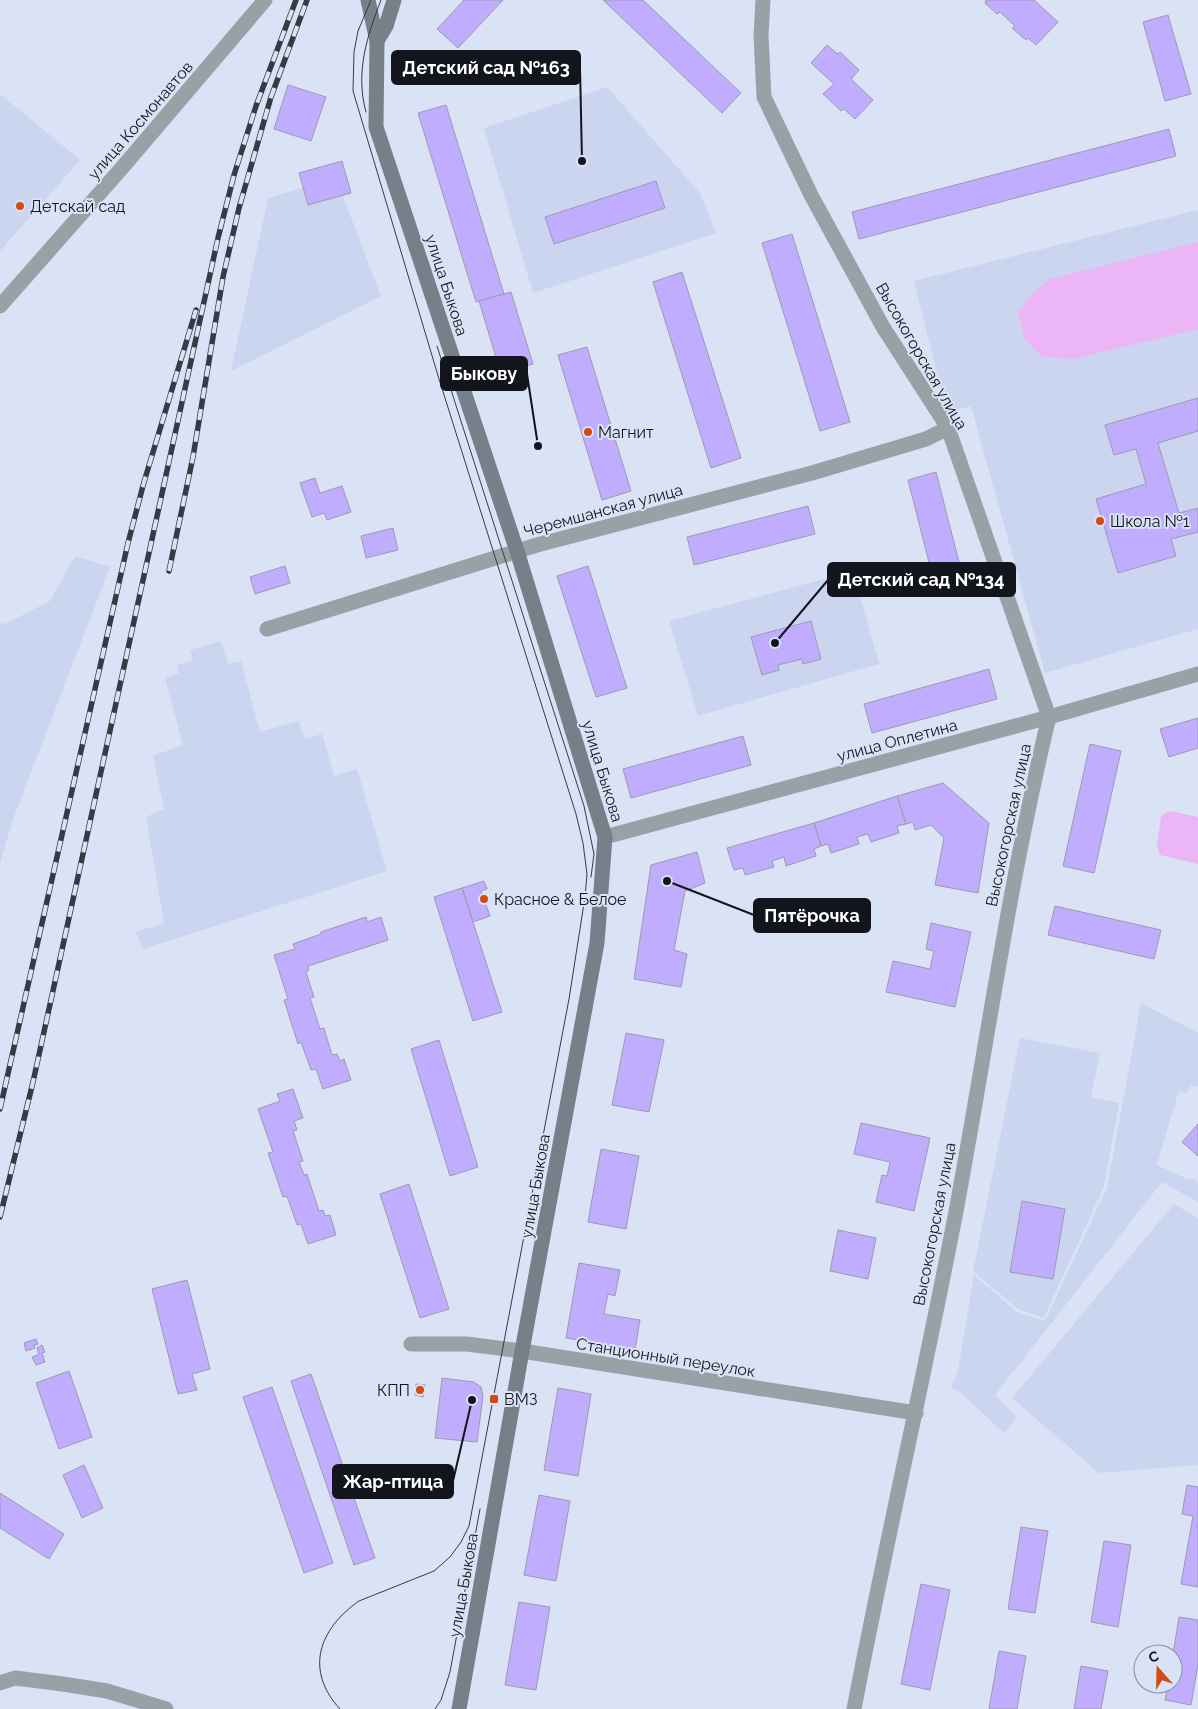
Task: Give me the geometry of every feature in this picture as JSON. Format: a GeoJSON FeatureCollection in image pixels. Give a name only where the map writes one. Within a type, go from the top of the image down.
{"type":"FeatureCollection","features":[{"type":"Feature","properties":{"kind":"street","name":"улица Космонавтов"},"geometry":{"type":"LineString","coordinates":[[0,306],[115,176],[265,0]]}},
{"type":"Feature","properties":{"kind":"street","name":"улица Быкова"},"geometry":{"type":"LineString","coordinates":[[368,0],[377,41],[376,127],[517,551],[605,837],[597,942],[459,1709]]}},
{"type":"Feature","properties":{"kind":"street","name":"улица Быкова"},"geometry":{"type":"LineString","coordinates":[[377,41],[386,26],[394,0]]}},
{"type":"Feature","properties":{"kind":"street","name":"Высокогорская улица"},"geometry":{"type":"LineString","coordinates":[[763,0],[761,35],[764,97],[811,194],[883,327],[948,428],[1049,717],[1005,926],[957,1206],[916,1414],[854,1709]]}},
{"type":"Feature","properties":{"kind":"street","name":"Черемшанская улица"},"geometry":{"type":"LineString","coordinates":[[267,629],[517,551],[812,474],[926,439],[948,428]]}},
{"type":"Feature","properties":{"kind":"street","name":"улица Оплетина"},"geometry":{"type":"LineString","coordinates":[[605,837],[1049,717],[1198,674]]}},
{"type":"Feature","properties":{"kind":"street","name":"Станционный переулок"},"geometry":{"type":"LineString","coordinates":[[411,1344],[467,1344],[916,1414]]}},
{"type":"Feature","properties":{"kind":"street"},"geometry":{"type":"LineString","coordinates":[[0,1683],[15,1678],[63,1684],[107,1691],[166,1709]]}},
{"type":"Feature","properties":{"kind":"shaded area"},"geometry":{"type":"Polygon","coordinates":[[[607,87],[700,193],[716,233],[533,293],[484,128],[607,87]]]}},
{"type":"Feature","properties":{"kind":"shaded area","name":"Детскай сад"},"geometry":{"type":"Polygon","coordinates":[[[0,94],[80,160],[0,251],[0,94]]]}},
{"type":"Feature","properties":{"kind":"shaded area"},"geometry":{"type":"Polygon","coordinates":[[[336,178],[381,296],[231,371],[268,198],[336,178]]]}},
{"type":"Feature","properties":{"kind":"shaded area","name":"Школа №1"},"geometry":{"type":"Polygon","coordinates":[[[1198,210],[1198,629],[1045,673],[971,406],[947,413],[914,281],[1198,210]]]}},
{"type":"Feature","properties":{"kind":"shaded area"},"geometry":{"type":"Polygon","coordinates":[[[1198,242],[1198,329],[1073,359],[1041,356],[1025,340],[1018,312],[1030,296],[1050,279],[1198,242]]]}},
{"type":"Feature","properties":{"kind":"shaded area"},"geometry":{"type":"Polygon","coordinates":[[[75,556],[110,567],[12,822],[0,864],[0,624],[7,623],[50,601],[75,556]]]}},
{"type":"Feature","properties":{"kind":"shaded area"},"geometry":{"type":"Polygon","coordinates":[[[853,571],[879,664],[698,716],[669,621],[853,571]]]}},
{"type":"Feature","properties":{"kind":"shaded area"},"geometry":{"type":"Polygon","coordinates":[[[221,641],[228,664],[241,661],[260,732],[299,721],[305,739],[322,734],[334,776],[357,769],[387,871],[143,949],[136,932],[164,923],[146,817],[164,809],[153,756],[183,745],[165,678],[179,673],[177,665],[193,660],[190,650],[221,641]]]}},
{"type":"Feature","properties":{"kind":"shaded area"},"geometry":{"type":"Polygon","coordinates":[[[1170,811],[1198,817],[1198,864],[1160,855],[1157,846],[1161,816],[1170,811]]]}},
{"type":"Feature","properties":{"kind":"shaded area"},"geometry":{"type":"Polygon","coordinates":[[[1141,1003],[1198,1033],[1198,1087],[1191,1085],[1186,1094],[1179,1090],[1157,1165],[1187,1179],[1192,1178],[1198,1183],[1198,1202],[1162,1182],[995,1395],[1017,1417],[1004,1433],[959,1391],[951,1388],[958,1371],[974,1275],[1017,1312],[1045,1321],[1107,1188],[1141,1003]]]}},
{"type":"Feature","properties":{"kind":"shaded area"},"geometry":{"type":"Polygon","coordinates":[[[1020,1038],[1100,1053],[1091,1097],[1119,1103],[1104,1186],[1044,1318],[1018,1309],[973,1271],[1020,1038]]]}},
{"type":"Feature","properties":{"kind":"shaded area"},"geometry":{"type":"Polygon","coordinates":[[[1174,1204],[1198,1218],[1198,1465],[1099,1473],[1012,1398],[1174,1204]]]}},
{"type":"Feature","properties":{"kind":"building"},"geometry":{"type":"Polygon","coordinates":[[[464,0],[503,0],[458,48],[437,29],[464,0]]]}},
{"type":"Feature","properties":{"kind":"building"},"geometry":{"type":"Polygon","coordinates":[[[603,0],[643,0],[741,93],[722,113],[603,0]]]}},
{"type":"Feature","properties":{"kind":"building"},"geometry":{"type":"Polygon","coordinates":[[[986,0],[1034,0],[1058,22],[1036,45],[1028,38],[1026,40],[1012,28],[1015,26],[1000,12],[997,14],[985,3],[986,0]]]}},
{"type":"Feature","properties":{"kind":"building"},"geometry":{"type":"Polygon","coordinates":[[[1168,15],[1191,94],[1165,101],[1143,22],[1168,15]]]}},
{"type":"Feature","properties":{"kind":"building"},"geometry":{"type":"Polygon","coordinates":[[[827,45],[838,54],[840,52],[859,70],[851,79],[873,100],[855,119],[844,109],[841,111],[823,94],[834,84],[811,63],[827,45]]]}},
{"type":"Feature","properties":{"kind":"building"},"geometry":{"type":"Polygon","coordinates":[[[288,85],[326,97],[311,141],[274,129],[288,85]]]}},
{"type":"Feature","properties":{"kind":"building"},"geometry":{"type":"Polygon","coordinates":[[[446,105],[504,294],[476,302],[418,113],[446,105]]]}},
{"type":"Feature","properties":{"kind":"building"},"geometry":{"type":"Polygon","coordinates":[[[1169,129],[1176,156],[859,239],[852,212],[1169,129]]]}},
{"type":"Feature","properties":{"kind":"building"},"geometry":{"type":"Polygon","coordinates":[[[342,161],[351,193],[308,205],[299,173],[342,161]]]}},
{"type":"Feature","properties":{"kind":"building"},"geometry":{"type":"Polygon","coordinates":[[[656,181],[665,208],[554,244],[545,217],[656,181]]]}},
{"type":"Feature","properties":{"kind":"building"},"geometry":{"type":"Polygon","coordinates":[[[792,234],[850,422],[820,431],[762,243],[792,234]]]}},
{"type":"Feature","properties":{"kind":"building"},"geometry":{"type":"Polygon","coordinates":[[[682,272],[741,458],[711,468],[653,282],[682,272]]]}},
{"type":"Feature","properties":{"kind":"building"},"geometry":{"type":"Polygon","coordinates":[[[511,292],[533,364],[501,374],[479,301],[511,292]]]}},
{"type":"Feature","properties":{"kind":"building"},"geometry":{"type":"Polygon","coordinates":[[[587,347],[631,491],[602,500],[558,355],[587,347]]]}},
{"type":"Feature","properties":{"kind":"building"},"geometry":{"type":"Polygon","coordinates":[[[1198,398],[1198,431],[1158,443],[1179,513],[1198,508],[1198,532],[1171,539],[1176,556],[1118,573],[1096,499],[1146,484],[1136,449],[1114,455],[1105,425],[1198,398]]]}},
{"type":"Feature","properties":{"kind":"building"},"geometry":{"type":"Polygon","coordinates":[[[936,472],[960,566],[932,574],[908,480],[936,472]]]}},
{"type":"Feature","properties":{"kind":"building"},"geometry":{"type":"Polygon","coordinates":[[[315,478],[320,493],[342,486],[351,512],[327,520],[324,513],[312,517],[300,483],[315,478]]]}},
{"type":"Feature","properties":{"kind":"building"},"geometry":{"type":"Polygon","coordinates":[[[808,506],[815,534],[694,565],[687,537],[808,506]]]}},
{"type":"Feature","properties":{"kind":"building"},"geometry":{"type":"Polygon","coordinates":[[[393,528],[398,550],[366,558],[361,536],[393,528]]]}},
{"type":"Feature","properties":{"kind":"building"},"geometry":{"type":"Polygon","coordinates":[[[285,566],[290,583],[255,594],[250,577],[285,566]]]}},
{"type":"Feature","properties":{"kind":"building"},"geometry":{"type":"Polygon","coordinates":[[[588,566],[627,688],[596,697],[557,576],[588,566]]]}},
{"type":"Feature","properties":{"kind":"building"},"geometry":{"type":"Polygon","coordinates":[[[811,621],[821,659],[803,664],[802,659],[778,665],[779,670],[762,675],[751,637],[811,621]]]}},
{"type":"Feature","properties":{"kind":"building"},"geometry":{"type":"Polygon","coordinates":[[[989,669],[997,699],[872,733],[864,704],[989,669]]]}},
{"type":"Feature","properties":{"kind":"building"},"geometry":{"type":"Polygon","coordinates":[[[1198,718],[1198,748],[1169,757],[1160,729],[1198,718]]]}},
{"type":"Feature","properties":{"kind":"building"},"geometry":{"type":"Polygon","coordinates":[[[743,736],[751,765],[631,798],[623,769],[743,736]]]}},
{"type":"Feature","properties":{"kind":"building"},"geometry":{"type":"Polygon","coordinates":[[[1090,744],[1121,751],[1094,873],[1063,866],[1090,744]]]}},
{"type":"Feature","properties":{"kind":"building"},"geometry":{"type":"Polygon","coordinates":[[[943,783],[989,823],[978,893],[935,885],[944,838],[931,825],[915,830],[913,822],[906,824],[897,796],[943,783]]]}},
{"type":"Feature","properties":{"kind":"building"},"geometry":{"type":"Polygon","coordinates":[[[897,796],[906,824],[897,826],[899,833],[871,842],[868,834],[857,837],[859,844],[831,853],[828,844],[821,846],[814,823],[897,796]]]}},
{"type":"Feature","properties":{"kind":"building"},"geometry":{"type":"Polygon","coordinates":[[[814,823],[821,846],[814,849],[816,856],[786,866],[784,857],[772,861],[774,867],[745,875],[743,868],[734,870],[727,848],[814,823]]]}},
{"type":"Feature","properties":{"kind":"building"},"geometry":{"type":"Polygon","coordinates":[[[697,852],[705,883],[685,891],[674,950],[687,954],[681,987],[634,979],[651,865],[697,852]]]}},
{"type":"Feature","properties":{"kind":"building"},"geometry":{"type":"Polygon","coordinates":[[[484,881],[487,889],[481,891],[490,916],[473,922],[462,888],[484,881]]]}},
{"type":"Feature","properties":{"kind":"building"},"geometry":{"type":"Polygon","coordinates":[[[462,888],[502,1012],[473,1021],[434,897],[462,888]]]}},
{"type":"Feature","properties":{"kind":"building"},"geometry":{"type":"Polygon","coordinates":[[[1055,906],[1161,930],[1154,959],[1048,935],[1055,906]]]}},
{"type":"Feature","properties":{"kind":"building"},"geometry":{"type":"Polygon","coordinates":[[[366,917],[367,922],[381,917],[388,940],[308,966],[309,970],[306,972],[314,997],[310,998],[320,1029],[324,1028],[332,1055],[337,1054],[340,1061],[344,1059],[351,1080],[323,1089],[316,1069],[311,1070],[301,1042],[298,1044],[284,1000],[288,999],[274,955],[295,949],[293,944],[321,934],[321,932],[366,917]]]}},
{"type":"Feature","properties":{"kind":"building"},"geometry":{"type":"Polygon","coordinates":[[[931,923],[971,932],[955,1007],[886,992],[893,961],[930,969],[934,951],[926,949],[931,923]]]}},
{"type":"Feature","properties":{"kind":"building"},"geometry":{"type":"Polygon","coordinates":[[[626,1033],[664,1040],[649,1112],[612,1105],[626,1033]]]}},
{"type":"Feature","properties":{"kind":"building"},"geometry":{"type":"Polygon","coordinates":[[[439,1040],[478,1167],[450,1176],[411,1049],[439,1040]]]}},
{"type":"Feature","properties":{"kind":"building"},"geometry":{"type":"Polygon","coordinates":[[[293,1089],[303,1118],[294,1121],[297,1130],[293,1131],[303,1161],[299,1162],[304,1175],[307,1174],[319,1211],[323,1210],[325,1216],[330,1215],[336,1235],[308,1244],[301,1224],[297,1225],[287,1196],[283,1197],[268,1153],[273,1152],[258,1109],[280,1101],[277,1094],[293,1089]]]}},
{"type":"Feature","properties":{"kind":"building"},"geometry":{"type":"Polygon","coordinates":[[[861,1123],[930,1138],[914,1211],[876,1202],[882,1175],[887,1176],[890,1162],[854,1154],[861,1123]]]}},
{"type":"Feature","properties":{"kind":"building"},"geometry":{"type":"Polygon","coordinates":[[[1198,1124],[1198,1156],[1182,1142],[1198,1124]]]}},
{"type":"Feature","properties":{"kind":"building"},"geometry":{"type":"Polygon","coordinates":[[[601,1149],[639,1156],[626,1229],[588,1222],[601,1149]]]}},
{"type":"Feature","properties":{"kind":"building"},"geometry":{"type":"Polygon","coordinates":[[[409,1184],[449,1309],[420,1318],[380,1194],[409,1184]]]}},
{"type":"Feature","properties":{"kind":"building"},"geometry":{"type":"Polygon","coordinates":[[[1022,1201],[1065,1209],[1053,1279],[1010,1272],[1022,1201]]]}},
{"type":"Feature","properties":{"kind":"building"},"geometry":{"type":"Polygon","coordinates":[[[838,1230],[876,1238],[868,1279],[830,1271],[838,1230]]]}},
{"type":"Feature","properties":{"kind":"building"},"geometry":{"type":"Polygon","coordinates":[[[579,1263],[620,1270],[615,1296],[608,1294],[604,1314],[640,1320],[635,1350],[566,1338],[579,1263]]]}},
{"type":"Feature","properties":{"kind":"building"},"geometry":{"type":"Polygon","coordinates":[[[187,1280],[210,1369],[192,1374],[197,1390],[178,1394],[152,1289],[187,1280]]]}},
{"type":"Feature","properties":{"kind":"building"},"geometry":{"type":"Polygon","coordinates":[[[36,1339],[38,1344],[34,1345],[35,1348],[26,1351],[24,1343],[36,1339]]]}},
{"type":"Feature","properties":{"kind":"building"},"geometry":{"type":"Polygon","coordinates":[[[42,1345],[45,1352],[42,1353],[45,1362],[36,1365],[32,1357],[39,1354],[37,1348],[42,1345]]]}},
{"type":"Feature","properties":{"kind":"building"},"geometry":{"type":"Polygon","coordinates":[[[69,1371],[92,1437],[59,1449],[36,1383],[69,1371]]]}},
{"type":"Feature","properties":{"kind":"building"},"geometry":{"type":"Polygon","coordinates":[[[311,1374],[375,1558],[354,1565],[291,1381],[311,1374]]]}},
{"type":"Feature","properties":{"kind":"building"},"geometry":{"type":"Polygon","coordinates":[[[442,1378],[474,1382],[481,1387],[483,1396],[477,1442],[435,1438],[442,1378]]]}},
{"type":"Feature","properties":{"kind":"building","name":"КПП"},"geometry":{"type":"Polygon","coordinates":[[[416,1384],[425,1385],[423,1397],[415,1395],[416,1384]]]}},
{"type":"Feature","properties":{"kind":"building"},"geometry":{"type":"Polygon","coordinates":[[[272,1387],[333,1563],[304,1573],[243,1397],[272,1387]]]}},
{"type":"Feature","properties":{"kind":"building"},"geometry":{"type":"Polygon","coordinates":[[[558,1388],[591,1394],[578,1476],[544,1470],[558,1388]]]}},
{"type":"Feature","properties":{"kind":"building"},"geometry":{"type":"Polygon","coordinates":[[[84,1465],[103,1508],[82,1518],[63,1475],[84,1465]]]}},
{"type":"Feature","properties":{"kind":"building"},"geometry":{"type":"Polygon","coordinates":[[[1187,1485],[1198,1487],[1198,1587],[1181,1584],[1193,1516],[1182,1514],[1187,1485]]]}},
{"type":"Feature","properties":{"kind":"building"},"geometry":{"type":"Polygon","coordinates":[[[0,1493],[64,1534],[49,1559],[0,1528],[0,1493]]]}},
{"type":"Feature","properties":{"kind":"building"},"geometry":{"type":"Polygon","coordinates":[[[539,1495],[570,1501],[556,1581],[524,1575],[539,1495]]]}},
{"type":"Feature","properties":{"kind":"building"},"geometry":{"type":"Polygon","coordinates":[[[1021,1527],[1048,1531],[1035,1613],[1008,1609],[1021,1527]]]}},
{"type":"Feature","properties":{"kind":"building"},"geometry":{"type":"Polygon","coordinates":[[[1104,1541],[1131,1545],[1118,1627],[1091,1622],[1104,1541]]]}},
{"type":"Feature","properties":{"kind":"building"},"geometry":{"type":"Polygon","coordinates":[[[921,1584],[950,1590],[930,1690],[901,1684],[921,1584]]]}},
{"type":"Feature","properties":{"kind":"building"},"geometry":{"type":"Polygon","coordinates":[[[519,1602],[550,1607],[536,1690],[505,1685],[519,1602]]]}},
{"type":"Feature","properties":{"kind":"building"},"geometry":{"type":"Polygon","coordinates":[[[1179,1617],[1198,1620],[1198,1664],[1191,1705],[1165,1700],[1166,1694],[1183,1694],[1183,1644],[1175,1644],[1179,1617]]]}},
{"type":"Feature","properties":{"kind":"building"},"geometry":{"type":"Polygon","coordinates":[[[999,1651],[1026,1656],[1017,1709],[989,1709],[999,1651]]]}},
{"type":"Feature","properties":{"kind":"building"},"geometry":{"type":"Polygon","coordinates":[[[1081,1666],[1108,1671],[1101,1709],[1074,1709],[1081,1666]]]}},
{"type":"Feature","properties":{"kind":"tram line"},"geometry":{"type":"LineString","coordinates":[[340,1709],[322,1680],[320,1665],[321,1651],[326,1637],[334,1624],[359,1601],[434,1571],[450,1557],[461,1542],[469,1526],[569,999],[587,874],[583,843],[576,814],[439,379],[353,91],[354,52],[358,31],[371,0]]}},
{"type":"Feature","properties":{"kind":"tram line"},"geometry":{"type":"LineString","coordinates":[[366,112],[363,97],[362,69],[367,41],[381,0]]}},
{"type":"Feature","properties":{"kind":"tram line"},"geometry":{"type":"LineString","coordinates":[[437,346],[584,806],[594,854],[591,877]]}},
{"type":"Feature","properties":{"kind":"tram line"},"geometry":{"type":"LineString","coordinates":[[435,1709],[441,1700],[450,1672],[480,1509]]}},
{"type":"Feature","properties":{"kind":"railway"},"geometry":{"type":"LineString","coordinates":[[0,1217],[33,1082],[218,238],[234,175],[256,106],[296,0]]}},
{"type":"Feature","properties":{"kind":"railway"},"geometry":{"type":"LineString","coordinates":[[169,571],[193,457],[223,277],[239,208],[271,97],[307,0]]}},
{"type":"Feature","properties":{"kind":"railway"},"geometry":{"type":"LineString","coordinates":[[0,1109],[128,543],[144,482],[196,310]]}},
{"type":"Feature","properties":{"kind":"place","name":"Детский сад №163"},"geometry":{"type":"Point","coordinates":[582,161]}},
{"type":"Feature","properties":{"kind":"place","name":"Детскай сад"},"geometry":{"type":"Point","coordinates":[20,206]}},
{"type":"Feature","properties":{"kind":"place","name":"Магнит"},"geometry":{"type":"Point","coordinates":[588,432]}},
{"type":"Feature","properties":{"kind":"place","name":"Быкову"},"geometry":{"type":"Point","coordinates":[538,446]}},
{"type":"Feature","properties":{"kind":"place","name":"Школа №1"},"geometry":{"type":"Point","coordinates":[1100,521]}},
{"type":"Feature","properties":{"kind":"place","name":"Детский сад №134"},"geometry":{"type":"Point","coordinates":[775,643]}},
{"type":"Feature","properties":{"kind":"place","name":"Пятёрочка"},"geometry":{"type":"Point","coordinates":[667,881]}},
{"type":"Feature","properties":{"kind":"place","name":"Красное & Белое"},"geometry":{"type":"Point","coordinates":[484,899]}},
{"type":"Feature","properties":{"kind":"place","name":"КПП"},"geometry":{"type":"Point","coordinates":[420,1390]}},
{"type":"Feature","properties":{"kind":"place","name":"ВМЗ"},"geometry":{"type":"Point","coordinates":[494,1399]}},
{"type":"Feature","properties":{"kind":"place","name":"Жар-птица"},"geometry":{"type":"Point","coordinates":[472,1400]}}]}
